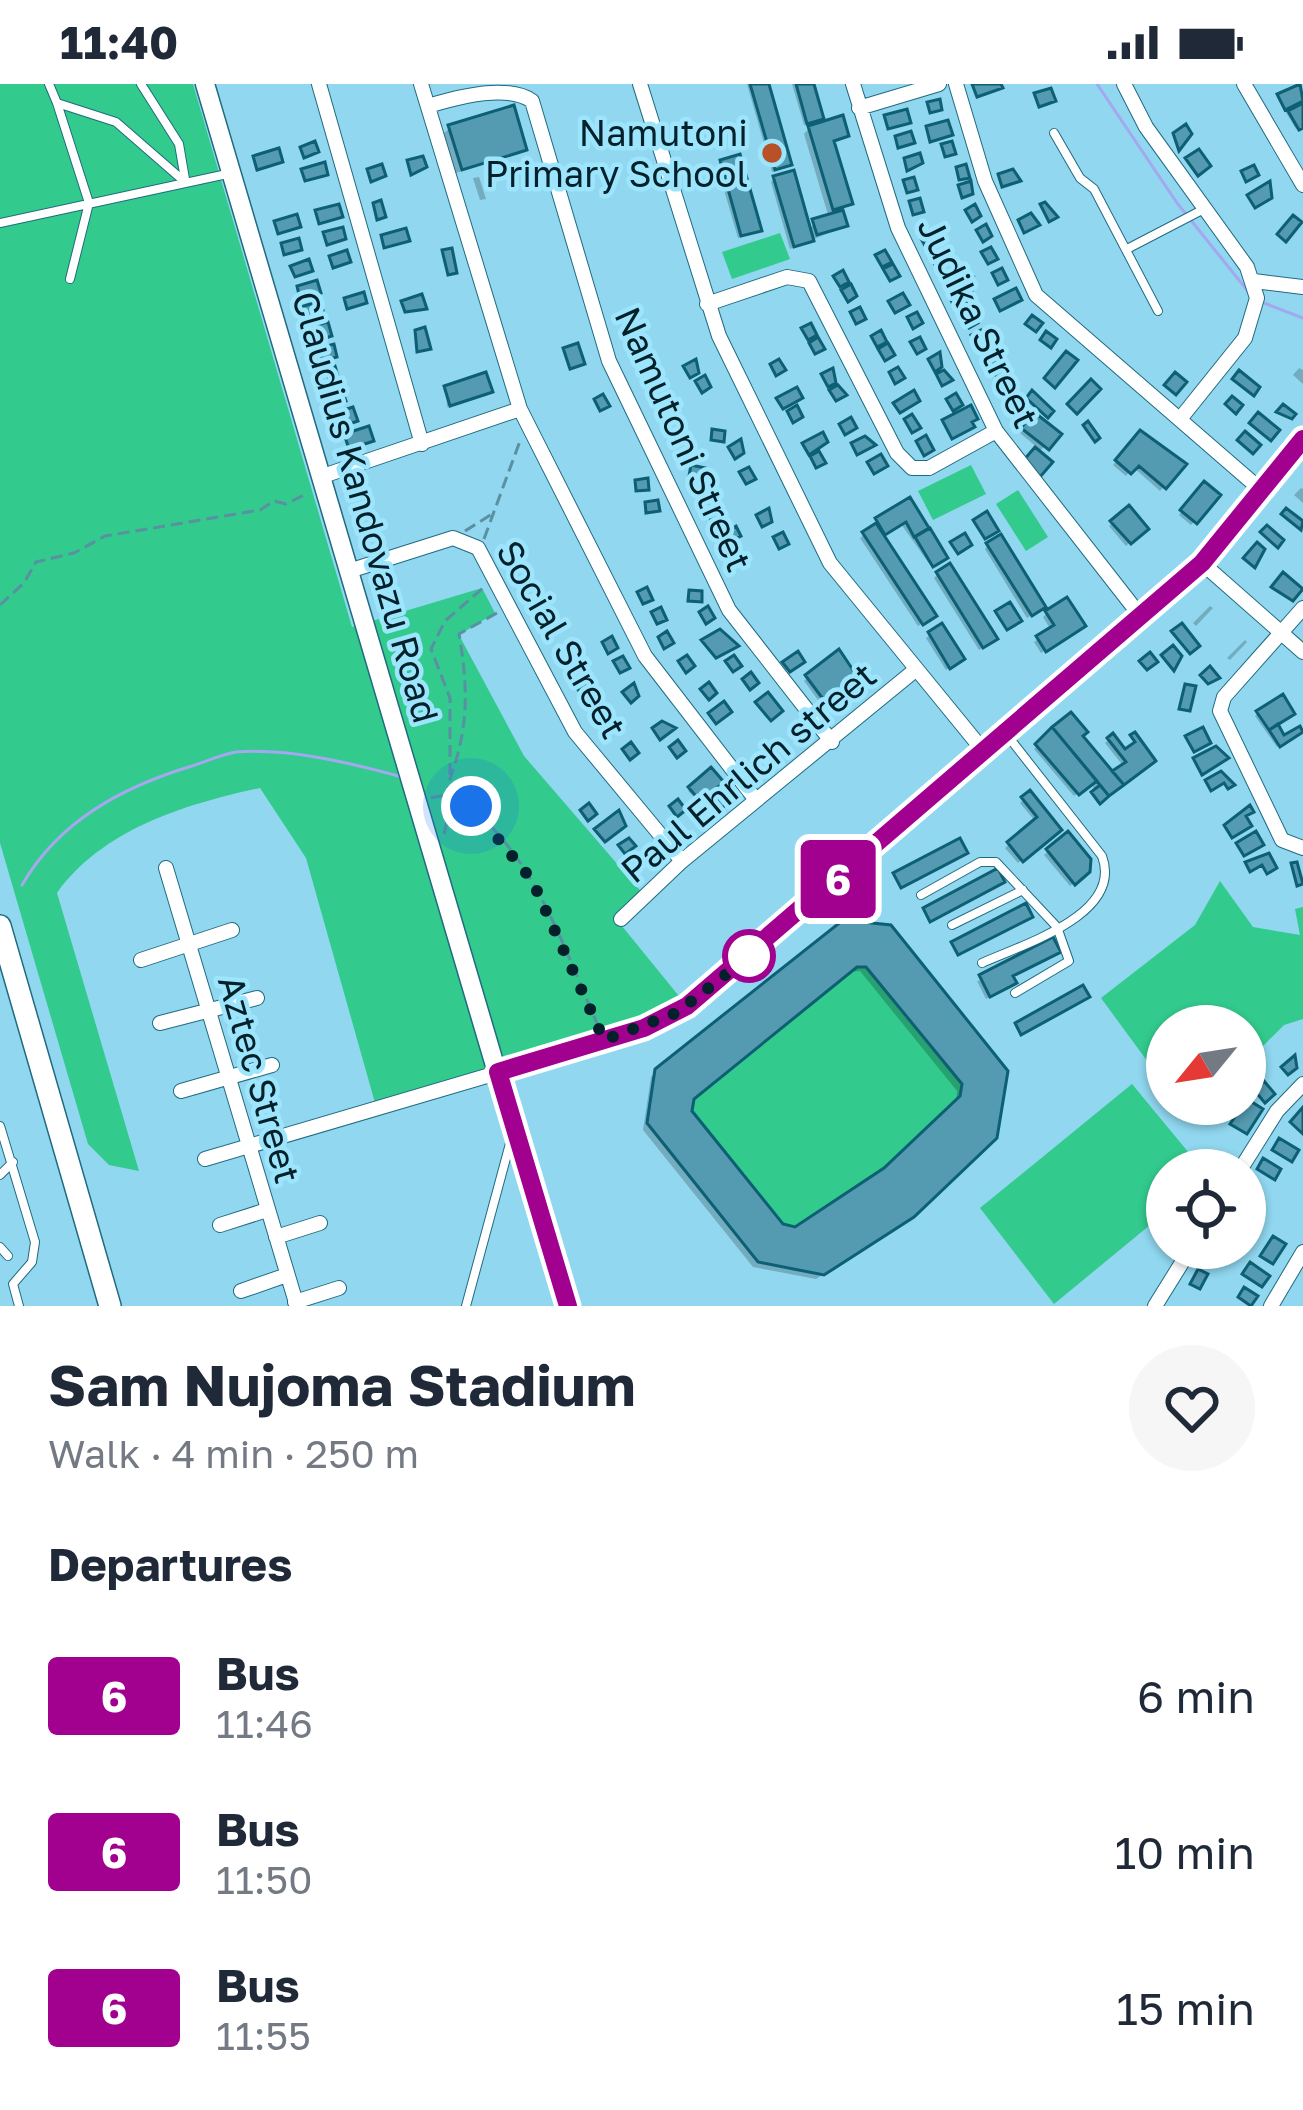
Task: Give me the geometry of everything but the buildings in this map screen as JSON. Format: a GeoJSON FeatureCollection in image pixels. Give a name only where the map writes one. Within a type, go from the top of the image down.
{"type":"FeatureCollection","features":[{"type":"Feature","properties":{"kind":"main road"},"geometry":{"type":"LineString","coordinates":[[0,926],[110,1306]]}},
{"type":"Feature","properties":{"kind":"street","name":"Claudius Kandovazu Road"},"geometry":{"type":"LineString","coordinates":[[205,84],[352,570],[564,1303]]}},
{"type":"Feature","properties":{"kind":"street"},"geometry":{"type":"LineString","coordinates":[[320,84],[422,444]]}},
{"type":"Feature","properties":{"kind":"street"},"geometry":{"type":"LineString","coordinates":[[422,84],[524,416],[645,656],[756,800]]}},
{"type":"Feature","properties":{"kind":"street"},"geometry":{"type":"LineString","coordinates":[[640,84],[707,304],[830,563],[986,754]]}},
{"type":"Feature","properties":{"kind":"street","name":"Judika Street"},"geometry":{"type":"LineString","coordinates":[[853,84],[898,228],[996,431],[1142,618]]}},
{"type":"Feature","properties":{"kind":"street"},"geometry":{"type":"LineString","coordinates":[[860,108],[939,84]]}},
{"type":"Feature","properties":{"kind":"street"},"geometry":{"type":"LineString","coordinates":[[956,84],[985,182],[1036,295],[1261,490]]}},
{"type":"Feature","properties":{"kind":"street"},"geometry":{"type":"LineString","coordinates":[[1124,84],[1146,127],[1254,281],[1256,309],[1245,338],[1180,419]]}},
{"type":"Feature","properties":{"kind":"street"},"geometry":{"type":"LineString","coordinates":[[1244,84],[1303,185]]}},
{"type":"Feature","properties":{"kind":"street","name":"Namutoni Street"},"geometry":{"type":"LineString","coordinates":[[428,106],[500,85],[517,87],[532,101],[600,337],[621,387],[729,610],[832,742]]}},
{"type":"Feature","properties":{"kind":"street"},"geometry":{"type":"LineString","coordinates":[[707,304],[787,277],[809,281],[897,453],[912,468],[928,468],[996,431]]}},
{"type":"Feature","properties":{"kind":"street"},"geometry":{"type":"LineString","coordinates":[[1254,281],[1303,287]]}},
{"type":"Feature","properties":{"kind":"street"},"geometry":{"type":"LineString","coordinates":[[324,480],[422,444],[524,416]]}},
{"type":"Feature","properties":{"kind":"street"},"geometry":{"type":"LineString","coordinates":[[205,1159],[661,1022],[687,1006],[986,754],[1202,563],[1303,439]]}},
{"type":"Feature","properties":{"kind":"street","name":"Social Street"},"geometry":{"type":"LineString","coordinates":[[352,570],[453,538],[466,540],[480,552],[575,732],[682,861]]}},
{"type":"Feature","properties":{"kind":"street"},"geometry":{"type":"LineString","coordinates":[[1202,563],[1303,652]]}},
{"type":"Feature","properties":{"kind":"street"},"geometry":{"type":"LineString","coordinates":[[1303,608],[1224,697],[1220,711],[1282,840],[1303,848]]}},
{"type":"Feature","properties":{"kind":"street","name":"Paul Ehrlich street"},"geometry":{"type":"LineString","coordinates":[[621,919],[682,861],[914,671]]}},
{"type":"Feature","properties":{"kind":"street","name":"Aztec Street"},"geometry":{"type":"LineString","coordinates":[[166,868],[296,1304]]}},
{"type":"Feature","properties":{"kind":"street"},"geometry":{"type":"LineString","coordinates":[[141,959],[232,930]]}},
{"type":"Feature","properties":{"kind":"street"},"geometry":{"type":"LineString","coordinates":[[160,1023],[257,998]]}},
{"type":"Feature","properties":{"kind":"street"},"geometry":{"type":"LineString","coordinates":[[181,1091],[272,1065]]}},
{"type":"Feature","properties":{"kind":"street"},"geometry":{"type":"LineString","coordinates":[[1253,1149],[1277,1111],[1303,1084]]}},
{"type":"Feature","properties":{"kind":"street"},"geometry":{"type":"LineString","coordinates":[[220,1225],[267,1210]]}},
{"type":"Feature","properties":{"kind":"street"},"geometry":{"type":"LineString","coordinates":[[276,1237],[320,1223]]}},
{"type":"Feature","properties":{"kind":"street"},"geometry":{"type":"LineString","coordinates":[[1274,1305],[1303,1252]]}},
{"type":"Feature","properties":{"kind":"street"},"geometry":{"type":"LineString","coordinates":[[1155,1306],[1178,1269]]}},
{"type":"Feature","properties":{"kind":"street"},"geometry":{"type":"LineString","coordinates":[[242,1291],[287,1275]]}},
{"type":"Feature","properties":{"kind":"street"},"geometry":{"type":"LineString","coordinates":[[296,1304],[339,1288]]}},
{"type":"Feature","properties":{"kind":"lane"},"geometry":{"type":"LineString","coordinates":[[49,84],[89,203],[70,279]]}},
{"type":"Feature","properties":{"kind":"lane"},"geometry":{"type":"LineString","coordinates":[[141,84],[179,144],[186,183]]}},
{"type":"Feature","properties":{"kind":"lane"},"geometry":{"type":"LineString","coordinates":[[57,103],[116,122],[186,183]]}},
{"type":"Feature","properties":{"kind":"lane"},"geometry":{"type":"LineString","coordinates":[[1054,133],[1080,178],[1094,189],[1158,311]]}},
{"type":"Feature","properties":{"kind":"lane"},"geometry":{"type":"LineString","coordinates":[[0,223],[232,173]]}},
{"type":"Feature","properties":{"kind":"lane"},"geometry":{"type":"LineString","coordinates":[[1126,250],[1205,208]]}},
{"type":"Feature","properties":{"kind":"lane"},"geometry":{"type":"LineString","coordinates":[[982,963],[1057,927],[1099,894],[1106,866],[1006,734]]}},
{"type":"Feature","properties":{"kind":"lane"},"geometry":{"type":"LineString","coordinates":[[921,895],[990,858],[1023,890],[1057,927],[1070,961],[1015,993]]}},
{"type":"Feature","properties":{"kind":"lane"},"geometry":{"type":"LineString","coordinates":[[952,925],[1023,890]]}},
{"type":"Feature","properties":{"kind":"lane"},"geometry":{"type":"LineString","coordinates":[[0,1126],[34,1242],[32,1262],[13,1284],[19,1306]]}},
{"type":"Feature","properties":{"kind":"lane"},"geometry":{"type":"LineString","coordinates":[[466,1306],[514,1129]]}},
{"type":"Feature","properties":{"kind":"lane"},"geometry":{"type":"LineString","coordinates":[[0,1174],[13,1162]]}},
{"type":"Feature","properties":{"kind":"lane"},"geometry":{"type":"LineString","coordinates":[[0,1247],[8,1256]]}},
{"type":"Feature","properties":{"kind":"path"},"geometry":{"type":"LineString","coordinates":[[480,552],[524,416]]}},
{"type":"Feature","properties":{"kind":"path"},"geometry":{"type":"LineString","coordinates":[[0,605],[24,583],[36,562],[74,553],[105,536],[260,510],[274,501],[286,504],[324,480]]}},
{"type":"Feature","properties":{"kind":"path"},"geometry":{"type":"LineString","coordinates":[[453,538],[492,514]]}},
{"type":"Feature","properties":{"kind":"path"},"geometry":{"type":"LineString","coordinates":[[434,857],[446,832],[450,698],[431,649],[445,621],[477,596],[492,575]]}},
{"type":"Feature","properties":{"kind":"path"},"geometry":{"type":"LineString","coordinates":[[450,783],[467,726],[468,675],[459,634],[508,607]]}},
{"type":"Feature","properties":{"kind":"path"},"geometry":{"type":"LineString","coordinates":[[418,802],[449,794],[471,806],[532,880],[604,1040]]}},
{"type":"Feature","properties":{"kind":"green space"},"geometry":{"type":"Polygon","coordinates":[[[0,84],[193,84],[352,627],[482,588],[495,613],[459,635],[524,756],[644,895],[617,920],[687,1006],[377,1110],[306,858],[260,788],[148,822],[98,852],[57,893],[139,1171],[109,1165],[88,1144],[0,843],[0,84]]]}},
{"type":"Feature","properties":{"kind":"green space"},"geometry":{"type":"Polygon","coordinates":[[[780,233],[790,259],[732,279],[722,252],[780,233]]]}},
{"type":"Feature","properties":{"kind":"green space"},"geometry":{"type":"Polygon","coordinates":[[[971,465],[986,494],[933,520],[918,491],[971,465]]]}},
{"type":"Feature","properties":{"kind":"green space"},"geometry":{"type":"Polygon","coordinates":[[[1018,490],[1048,537],[1026,551],[996,504],[1018,490]]]}},
{"type":"Feature","properties":{"kind":"green space"},"geometry":{"type":"Polygon","coordinates":[[[1220,881],[1253,927],[1300,935],[1295,909],[1303,907],[1303,1019],[1284,1025],[1266,1043],[1266,1005],[1146,1005],[1146,1059],[1101,998],[1195,925],[1220,881]]]}},
{"type":"Feature","properties":{"kind":"green space"},"geometry":{"type":"Polygon","coordinates":[[[843,920],[891,925],[1008,1071],[914,1217],[824,1275],[758,1262],[647,1123],[655,1069],[843,920]]]}},
{"type":"Feature","properties":{"kind":"green space"},"geometry":{"type":"Polygon","coordinates":[[[1132,1084],[1146,1101],[1146,1125],[1166,1125],[1186,1149],[1146,1149],[1146,1228],[1054,1304],[980,1208],[1132,1084]]]}},
{"type":"Feature","properties":{"kind":"waterway"},"geometry":{"type":"LineString","coordinates":[[1097,84],[1177,203],[1251,295]]}},
{"type":"Feature","properties":{"kind":"waterway"},"geometry":{"type":"LineString","coordinates":[[1264,303],[1303,318]]}},
{"type":"Feature","properties":{"kind":"waterway"},"geometry":{"type":"LineString","coordinates":[[22,885],[54,842],[95,809],[141,784],[225,754],[298,754],[402,777]]}},
{"type":"Feature","properties":{"kind":"bus line","name":"6"},"geometry":{"type":"LineString","coordinates":[[568,1306],[498,1072],[644,1028],[687,1006],[986,754],[1202,563],[1303,439]]}},
{"type":"Feature","properties":{"kind":"place","name":"Namutoni Primary School"},"geometry":{"type":"Point","coordinates":[772,153]}},
{"type":"Feature","properties":{"kind":"route"},"geometry":{"type":"LineString","coordinates":[[471,806],[532,880],[604,1040],[661,1022],[759,949],[749,956]]}}]}
